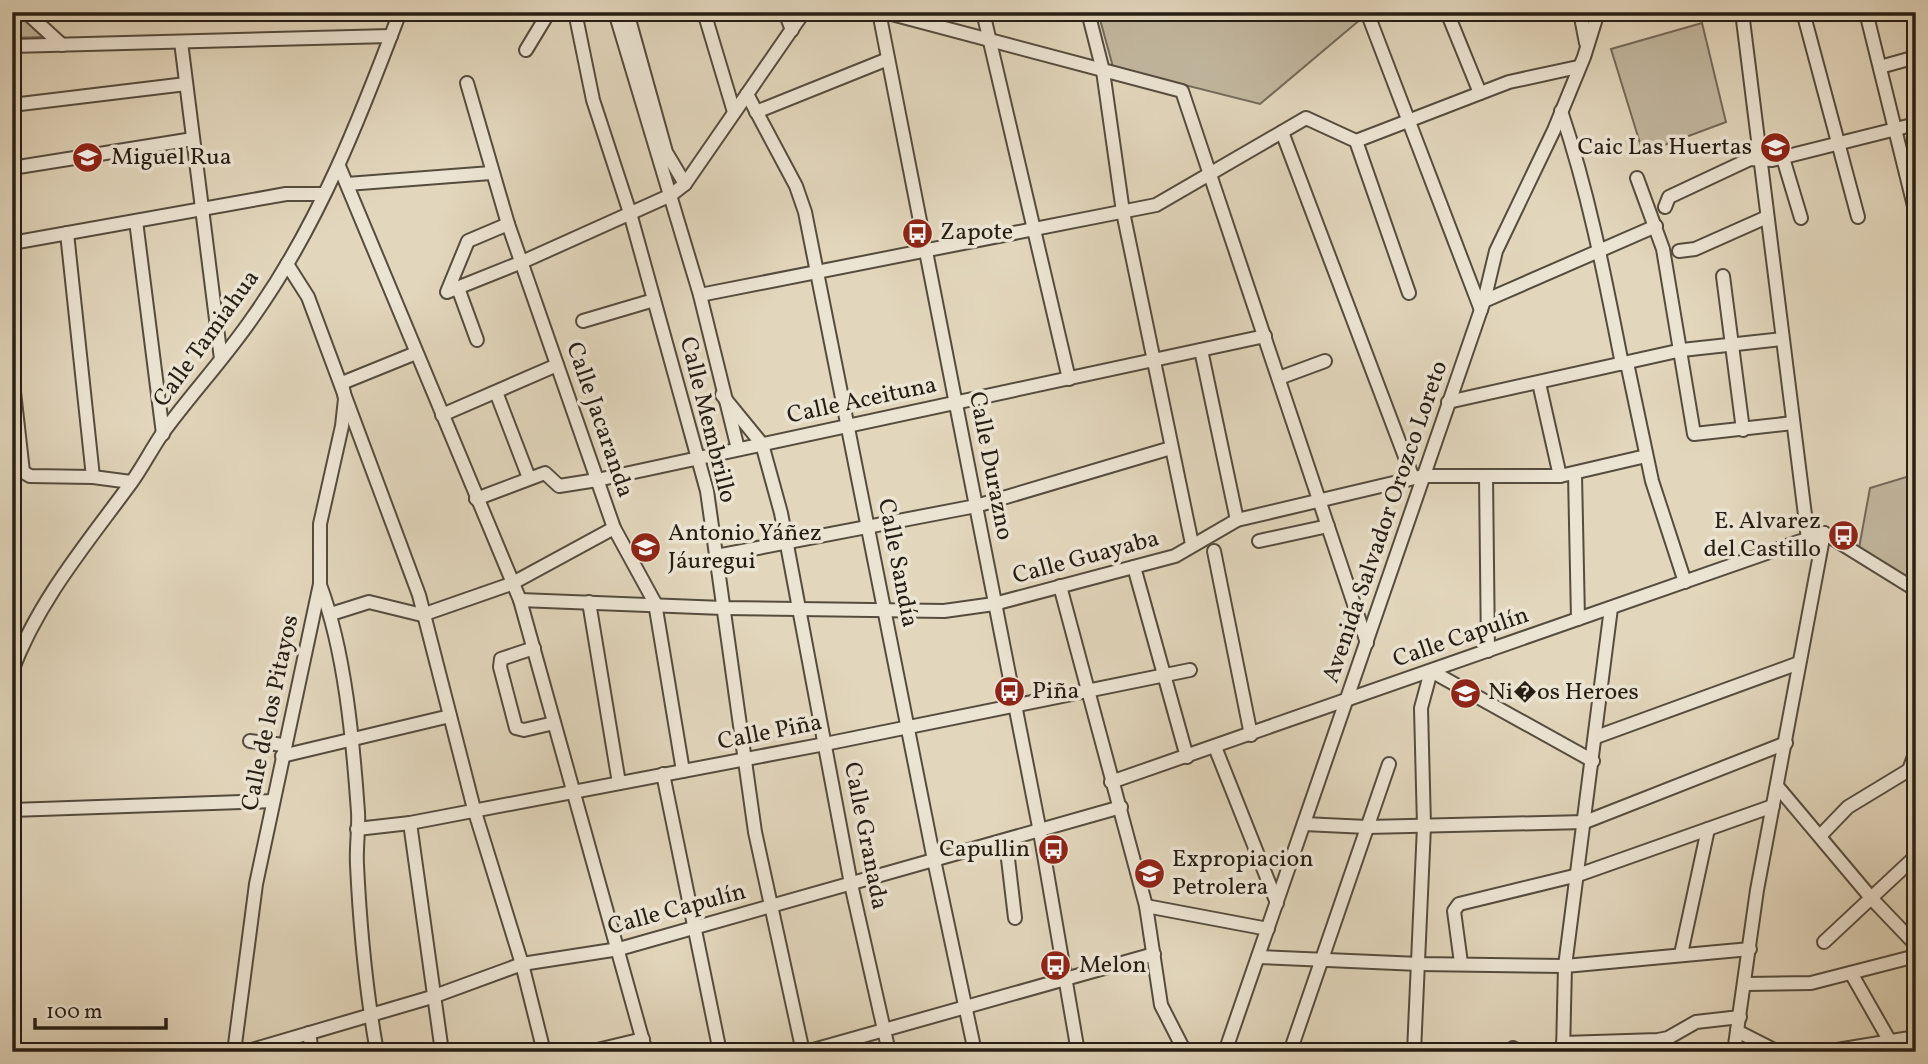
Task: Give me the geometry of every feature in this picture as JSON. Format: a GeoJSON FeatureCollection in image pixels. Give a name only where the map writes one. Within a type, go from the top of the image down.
{"type":"FeatureCollection","features":[{"type":"Feature","properties":{"kind":"street"},"geometry":{"type":"LineString","coordinates":[[26,12],[61,45]]}},
{"type":"Feature","properties":{"kind":"street","name":"Calle Tamiahua"},"geometry":{"type":"LineString","coordinates":[[12,671],[46,603],[84,544],[163,434],[254,316],[286,264],[339,166],[400,12]]}},
{"type":"Feature","properties":{"kind":"street"},"geometry":{"type":"LineString","coordinates":[[526,50],[548,12]]}},
{"type":"Feature","properties":{"kind":"street","name":"Calle Membrillo"},"geometry":{"type":"LineString","coordinates":[[575,12],[593,100],[630,213],[707,491],[755,832],[804,1052]]}},
{"type":"Feature","properties":{"kind":"street","name":"Calle Granada"},"geometry":{"type":"LineString","coordinates":[[615,12],[700,295],[722,395],[738,449]]}},
{"type":"Feature","properties":{"kind":"street"},"geometry":{"type":"LineString","coordinates":[[627,12],[666,152],[685,184]]}},
{"type":"Feature","properties":{"kind":"street"},"geometry":{"type":"LineString","coordinates":[[704,12],[734,112]]}},
{"type":"Feature","properties":{"kind":"street"},"geometry":{"type":"LineString","coordinates":[[785,12],[792,30]]}},
{"type":"Feature","properties":{"kind":"street"},"geometry":{"type":"LineString","coordinates":[[452,290],[522,262],[671,195],[685,184],[792,30],[808,12]]}},
{"type":"Feature","properties":{"kind":"street","name":"Calle Durazno"},"geometry":{"type":"LineString","coordinates":[[879,12],[1040,832],[1078,1052]]}},
{"type":"Feature","properties":{"kind":"street"},"geometry":{"type":"LineString","coordinates":[[884,12],[1182,91],[1367,643]]}},
{"type":"Feature","properties":{"kind":"street"},"geometry":{"type":"LineString","coordinates":[[983,12],[987,41],[1069,379]]}},
{"type":"Feature","properties":{"kind":"street"},"geometry":{"type":"LineString","coordinates":[[1088,12],[1103,71],[1123,212],[1192,544]]}},
{"type":"Feature","properties":{"kind":"street"},"geometry":{"type":"LineString","coordinates":[[1367,12],[1482,305],[1656,226]]}},
{"type":"Feature","properties":{"kind":"street"},"geometry":{"type":"LineString","coordinates":[[1580,12],[1587,47]]}},
{"type":"Feature","properties":{"kind":"street","name":"Avenida Salvador Orozco Loreto"},"geometry":{"type":"LineString","coordinates":[[1225,1052],[1367,643],[1418,477],[1482,305],[1496,250],[1561,111],[1598,12]]}},
{"type":"Feature","properties":{"kind":"street"},"geometry":{"type":"LineString","coordinates":[[1742,12],[1808,539]]}},
{"type":"Feature","properties":{"kind":"street"},"geometry":{"type":"LineString","coordinates":[[1803,12],[1858,217]]}},
{"type":"Feature","properties":{"kind":"street"},"geometry":{"type":"LineString","coordinates":[[1866,12],[1912,186],[1915,210]]}},
{"type":"Feature","properties":{"kind":"street"},"geometry":{"type":"LineString","coordinates":[[1450,13],[1480,93]]}},
{"type":"Feature","properties":{"kind":"street"},"geometry":{"type":"LineString","coordinates":[[12,46],[391,36]]}},
{"type":"Feature","properties":{"kind":"street"},"geometry":{"type":"LineString","coordinates":[[181,42],[221,359]]}},
{"type":"Feature","properties":{"kind":"street"},"geometry":{"type":"LineString","coordinates":[[1880,67],[1916,57]]}},
{"type":"Feature","properties":{"kind":"street"},"geometry":{"type":"LineString","coordinates":[[756,112],[888,58]]}},
{"type":"Feature","properties":{"kind":"street"},"geometry":{"type":"LineString","coordinates":[[700,295],[1033,227],[1156,205],[1306,118],[1356,141],[1532,75],[1578,66]]}},
{"type":"Feature","properties":{"kind":"street","name":"Calle Jacaranda"},"geometry":{"type":"LineString","coordinates":[[467,83],[491,173],[614,528],[655,603],[683,771]]}},
{"type":"Feature","properties":{"kind":"street"},"geometry":{"type":"LineString","coordinates":[[12,104],[186,84]]}},
{"type":"Feature","properties":{"kind":"street","name":"Calle Sandía"},"geometry":{"type":"LineString","coordinates":[[747,94],[796,186],[817,272],[975,1052]]}},
{"type":"Feature","properties":{"kind":"street"},"geometry":{"type":"LineString","coordinates":[[1561,111],[1581,169],[1646,456],[1685,582]]}},
{"type":"Feature","properties":{"kind":"street"},"geometry":{"type":"LineString","coordinates":[[1665,207],[1669,197],[1750,159],[1783,158],[1916,124]]}},
{"type":"Feature","properties":{"kind":"street"},"geometry":{"type":"LineString","coordinates":[[1282,132],[1418,477]]}},
{"type":"Feature","properties":{"kind":"street"},"geometry":{"type":"LineString","coordinates":[[12,168],[193,139]]}},
{"type":"Feature","properties":{"kind":"street"},"geometry":{"type":"LineString","coordinates":[[1356,141],[1409,293]]}},
{"type":"Feature","properties":{"kind":"street"},"geometry":{"type":"LineString","coordinates":[[1783,158],[1801,218]]}},
{"type":"Feature","properties":{"kind":"street"},"geometry":{"type":"LineString","coordinates":[[339,166],[511,584],[520,600],[619,949],[645,1045],[589,1052]]}},
{"type":"Feature","properties":{"kind":"street"},"geometry":{"type":"LineString","coordinates":[[347,184],[491,173]]}},
{"type":"Feature","properties":{"kind":"street"},"geometry":{"type":"LineString","coordinates":[[1637,178],[1663,249],[1694,434],[1793,424]]}},
{"type":"Feature","properties":{"kind":"street"},"geometry":{"type":"LineString","coordinates":[[12,243],[286,194],[324,194]]}},
{"type":"Feature","properties":{"kind":"street"},"geometry":{"type":"LineString","coordinates":[[1679,251],[1695,249],[1767,217]]}},
{"type":"Feature","properties":{"kind":"street"},"geometry":{"type":"LineString","coordinates":[[136,221],[163,434]]}},
{"type":"Feature","properties":{"kind":"street"},"geometry":{"type":"LineString","coordinates":[[477,340],[452,290],[468,241],[508,224]]}},
{"type":"Feature","properties":{"kind":"street"},"geometry":{"type":"LineString","coordinates":[[67,233],[93,477]]}},
{"type":"Feature","properties":{"kind":"street"},"geometry":{"type":"LineString","coordinates":[[286,264],[308,297],[419,595],[474,809],[522,964],[544,1052]]}},
{"type":"Feature","properties":{"kind":"street"},"geometry":{"type":"LineString","coordinates":[[1723,276],[1743,430]]}},
{"type":"Feature","properties":{"kind":"street"},"geometry":{"type":"LineString","coordinates":[[583,321],[654,300]]}},
{"type":"Feature","properties":{"kind":"street","name":"Calle Aceituna"},"geometry":{"type":"LineString","coordinates":[[528,478],[548,473],[556,485],[562,486],[597,480],[1265,336]]}},
{"type":"Feature","properties":{"kind":"street"},"geometry":{"type":"LineString","coordinates":[[1448,402],[1682,350],[1782,339]]}},
{"type":"Feature","properties":{"kind":"street"},"geometry":{"type":"LineString","coordinates":[[1200,350],[1237,520]]}},
{"type":"Feature","properties":{"kind":"street"},"geometry":{"type":"LineString","coordinates":[[342,383],[416,353]]}},
{"type":"Feature","properties":{"kind":"street"},"geometry":{"type":"LineString","coordinates":[[1279,377],[1325,361]]}},
{"type":"Feature","properties":{"kind":"street"},"geometry":{"type":"LineString","coordinates":[[442,415],[558,365]]}},
{"type":"Feature","properties":{"kind":"street"},"geometry":{"type":"LineString","coordinates":[[12,374],[23,472],[30,476],[93,477],[131,482]]}},
{"type":"Feature","properties":{"kind":"street","name":"Calle de los Pitayos"},"geometry":{"type":"LineString","coordinates":[[234,1052],[256,884],[320,584],[320,524],[342,426],[345,399],[342,383]]}},
{"type":"Feature","properties":{"kind":"street"},"geometry":{"type":"LineString","coordinates":[[1539,383],[1560,476]]}},
{"type":"Feature","properties":{"kind":"street"},"geometry":{"type":"LineString","coordinates":[[476,499],[528,478],[496,392]]}},
{"type":"Feature","properties":{"kind":"street","name":"Calle Granada"},"geometry":{"type":"LineString","coordinates":[[722,395],[762,444],[787,543],[851,884],[890,1052]]}},
{"type":"Feature","properties":{"kind":"street"},"geometry":{"type":"LineString","coordinates":[[716,556],[869,529],[976,506],[1171,447]]}},
{"type":"Feature","properties":{"kind":"street","name":"Calle Guayaba"},"geometry":{"type":"LineString","coordinates":[[520,600],[800,610],[944,611],[994,604],[1175,556],[1237,520],[1418,477],[1560,476],[1646,456]]}},
{"type":"Feature","properties":{"kind":"street"},"geometry":{"type":"LineString","coordinates":[[1575,474],[1578,619]]}},
{"type":"Feature","properties":{"kind":"street"},"geometry":{"type":"LineString","coordinates":[[1486,476],[1489,651]]}},
{"type":"Feature","properties":{"kind":"street"},"geometry":{"type":"LineString","coordinates":[[1259,541],[1328,526]]}},
{"type":"Feature","properties":{"kind":"street"},"geometry":{"type":"LineString","coordinates":[[331,614],[369,602],[422,615],[511,584],[614,528]]}},
{"type":"Feature","properties":{"kind":"street"},"geometry":{"type":"LineString","coordinates":[[1734,1052],[1773,806],[1824,533],[1916,590]]}},
{"type":"Feature","properties":{"kind":"street","name":"Calle Capulín"},"geometry":{"type":"LineString","coordinates":[[1111,782],[1824,533]]}},
{"type":"Feature","properties":{"kind":"street"},"geometry":{"type":"LineString","coordinates":[[1214,551],[1251,734]]}},
{"type":"Feature","properties":{"kind":"street"},"geometry":{"type":"LineString","coordinates":[[1134,567],[1187,757]]}},
{"type":"Feature","properties":{"kind":"street"},"geometry":{"type":"LineString","coordinates":[[320,584],[331,614],[349,740],[357,829],[357,869],[377,1052]]}},
{"type":"Feature","properties":{"kind":"street"},"geometry":{"type":"LineString","coordinates":[[1060,586],[1146,906],[1161,1005],[1185,1052]]}},
{"type":"Feature","properties":{"kind":"street"},"geometry":{"type":"LineString","coordinates":[[589,602],[619,782]]}},
{"type":"Feature","properties":{"kind":"street"},"geometry":{"type":"LineString","coordinates":[[1611,608],[1565,966],[1563,1047],[1658,1040],[1668,1038],[1696,1022],[1740,1017]]}},
{"type":"Feature","properties":{"kind":"street"},"geometry":{"type":"LineString","coordinates":[[534,648],[501,659],[499,667],[516,728],[524,730],[554,723]]}},
{"type":"Feature","properties":{"kind":"street"},"geometry":{"type":"LineString","coordinates":[[1596,737],[1799,663]]}},
{"type":"Feature","properties":{"kind":"street","name":"Calle Piña"},"geometry":{"type":"LineString","coordinates":[[357,829],[410,823],[825,744],[1190,670]]}},
{"type":"Feature","properties":{"kind":"street"},"geometry":{"type":"LineString","coordinates":[[1415,1052],[1424,826],[1422,708],[1431,671],[1593,761]]}},
{"type":"Feature","properties":{"kind":"street"},"geometry":{"type":"LineString","coordinates":[[250,741],[283,750],[349,740],[450,716]]}},
{"type":"Feature","properties":{"kind":"street"},"geometry":{"type":"LineString","coordinates":[[1304,824],[1367,827],[1584,822],[1786,743]]}},
{"type":"Feature","properties":{"kind":"street"},"geometry":{"type":"LineString","coordinates":[[1216,747],[1277,903]]}},
{"type":"Feature","properties":{"kind":"street"},"geometry":{"type":"LineString","coordinates":[[1821,835],[1848,807],[1909,770],[1916,751]]}},
{"type":"Feature","properties":{"kind":"street"},"geometry":{"type":"LineString","coordinates":[[1290,1052],[1389,765]]}},
{"type":"Feature","properties":{"kind":"street"},"geometry":{"type":"LineString","coordinates":[[663,774],[720,1052]]}},
{"type":"Feature","properties":{"kind":"street"},"geometry":{"type":"LineString","coordinates":[[1777,786],[1821,835],[1872,899],[1916,945]]}},
{"type":"Feature","properties":{"kind":"street"},"geometry":{"type":"LineString","coordinates":[[12,810],[273,801]]}},
{"type":"Feature","properties":{"kind":"street"},"geometry":{"type":"LineString","coordinates":[[1461,963],[1455,907],[1578,874],[1773,806]]}},
{"type":"Feature","properties":{"kind":"street","name":"Calle Capulín"},"geometry":{"type":"LineString","coordinates":[[247,1051],[432,997],[522,964],[619,949],[1006,842],[1121,807]]}},
{"type":"Feature","properties":{"kind":"street"},"geometry":{"type":"LineString","coordinates":[[410,823],[432,997],[442,1052]]}},
{"type":"Feature","properties":{"kind":"street"},"geometry":{"type":"LineString","coordinates":[[1681,954],[1708,829]]}},
{"type":"Feature","properties":{"kind":"street"},"geometry":{"type":"LineString","coordinates":[[1006,842],[1015,918]]}},
{"type":"Feature","properties":{"kind":"street"},"geometry":{"type":"LineString","coordinates":[[1824,942],[1916,856]]}},
{"type":"Feature","properties":{"kind":"street"},"geometry":{"type":"LineString","coordinates":[[1146,906],[1268,929]]}},
{"type":"Feature","properties":{"kind":"street"},"geometry":{"type":"LineString","coordinates":[[1258,957],[1419,964],[1565,966],[1750,949]]}},
{"type":"Feature","properties":{"kind":"street"},"geometry":{"type":"LineString","coordinates":[[804,1052],[1154,954]]}},
{"type":"Feature","properties":{"kind":"street"},"geometry":{"type":"LineString","coordinates":[[1745,984],[1811,983],[1916,956]]}},
{"type":"Feature","properties":{"kind":"street"},"geometry":{"type":"LineString","coordinates":[[1851,973],[1893,1047]]}},
{"type":"Feature","properties":{"kind":"street"},"geometry":{"type":"LineString","coordinates":[[1737,1031],[1779,1052]]}},
{"type":"Feature","properties":{"kind":"street"},"geometry":{"type":"LineString","coordinates":[[309,1033],[312,1052]]}},
{"type":"Feature","properties":{"kind":"street"},"geometry":{"type":"LineString","coordinates":[[1825,1052],[1893,1047],[1916,1037]]}},
{"type":"Feature","properties":{"kind":"shaded area"},"geometry":{"type":"Polygon","coordinates":[[[12,12],[16,12],[43,37],[12,38],[12,12]]]}},
{"type":"Feature","properties":{"kind":"shaded area"},"geometry":{"type":"Polygon","coordinates":[[[1098,12],[1358,12],[1361,19],[1260,104],[1113,67],[1098,12]]]}},
{"type":"Feature","properties":{"kind":"shaded area"},"geometry":{"type":"Polygon","coordinates":[[[1702,23],[1726,122],[1643,153],[1611,49],[1702,23]]]}},
{"type":"Feature","properties":{"kind":"shaded area"},"geometry":{"type":"Polygon","coordinates":[[[1916,474],[1916,584],[1859,548],[1870,488],[1916,474]]]}},
{"type":"Feature","properties":{"kind":"place","name":"Caic Las Huertas"},"geometry":{"type":"Point","coordinates":[1775,148]}},
{"type":"Feature","properties":{"kind":"place","name":"Miguel Rua"},"geometry":{"type":"Point","coordinates":[88,158]}},
{"type":"Feature","properties":{"kind":"place","name":"Zapote"},"geometry":{"type":"Point","coordinates":[917,233]}},
{"type":"Feature","properties":{"kind":"place","name":"E. Alvarez del Castillo"},"geometry":{"type":"Point","coordinates":[1844,536]}},
{"type":"Feature","properties":{"kind":"place","name":"Antonio Yáñez Jáuregui"},"geometry":{"type":"Point","coordinates":[645,548]}},
{"type":"Feature","properties":{"kind":"place","name":"Piña"},"geometry":{"type":"Point","coordinates":[1009,692]}},
{"type":"Feature","properties":{"kind":"place","name":"Ni�os Heroes"},"geometry":{"type":"Point","coordinates":[1465,693]}},
{"type":"Feature","properties":{"kind":"place","name":"Capullin"},"geometry":{"type":"Point","coordinates":[1053,850]}},
{"type":"Feature","properties":{"kind":"place","name":"Expropiacion Petrolera"},"geometry":{"type":"Point","coordinates":[1149,874]}},
{"type":"Feature","properties":{"kind":"place","name":"Melon"},"geometry":{"type":"Point","coordinates":[1056,966]}}]}
